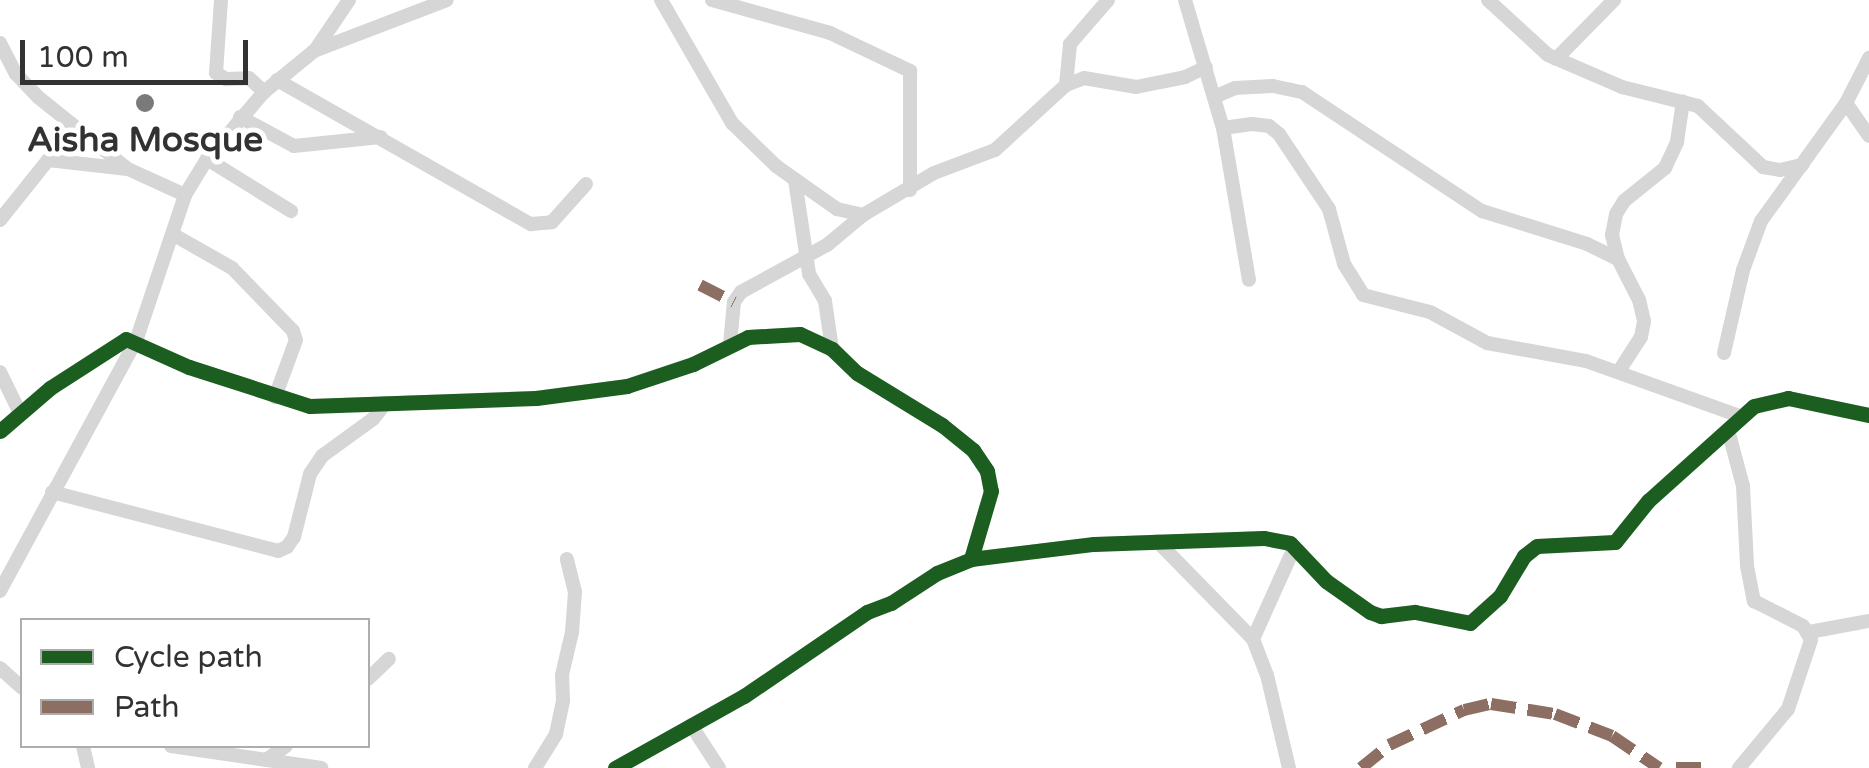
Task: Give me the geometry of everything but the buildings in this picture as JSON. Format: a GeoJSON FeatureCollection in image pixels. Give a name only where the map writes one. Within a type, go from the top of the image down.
{"type":"FeatureCollection","features":[{"type":"Feature","properties":{"kind":"street"},"geometry":{"type":"LineString","coordinates":[[221,0],[216,73],[226,79],[250,78],[264,92]]}},
{"type":"Feature","properties":{"kind":"street"},"geometry":{"type":"LineString","coordinates":[[314,51],[349,0]]}},
{"type":"Feature","properties":{"kind":"street"},"geometry":{"type":"LineString","coordinates":[[0,592],[136,341],[185,195],[207,158],[276,80],[314,51],[447,0]]}},
{"type":"Feature","properties":{"kind":"street"},"geometry":{"type":"LineString","coordinates":[[663,0],[722,110],[758,150],[837,209],[863,215]]}},
{"type":"Feature","properties":{"kind":"street"},"geometry":{"type":"LineString","coordinates":[[712,0],[830,33],[910,71],[910,190]]}},
{"type":"Feature","properties":{"kind":"street"},"geometry":{"type":"LineString","coordinates":[[1066,85],[1070,44],[1108,0]]}},
{"type":"Feature","properties":{"kind":"street"},"geometry":{"type":"LineString","coordinates":[[1184,0],[1224,128],[1249,280]]}},
{"type":"Feature","properties":{"kind":"street"},"geometry":{"type":"LineString","coordinates":[[1488,0],[1528,40],[1556,59],[1622,87],[1683,101],[1720,121],[1763,167],[1780,170],[1802,165]]}},
{"type":"Feature","properties":{"kind":"street"},"geometry":{"type":"LineString","coordinates":[[1556,59],[1614,0]]}},
{"type":"Feature","properties":{"kind":"street"},"geometry":{"type":"LineString","coordinates":[[0,43],[27,87],[128,169],[185,195]]}},
{"type":"Feature","properties":{"kind":"street"},"geometry":{"type":"LineString","coordinates":[[1724,353],[1743,270],[1761,221],[1846,103],[1869,58]]}},
{"type":"Feature","properties":{"kind":"street"},"geometry":{"type":"LineString","coordinates":[[730,344],[734,302],[741,292],[806,257],[863,215],[934,173],[995,150],[1066,85],[1084,78],[1136,87],[1186,77],[1206,67]]}},
{"type":"Feature","properties":{"kind":"street"},"geometry":{"type":"LineString","coordinates":[[276,80],[531,224],[552,222],[586,184]]}},
{"type":"Feature","properties":{"kind":"street"},"geometry":{"type":"LineString","coordinates":[[1214,97],[1235,88],[1274,86],[1302,92],[1482,211],[1587,244],[1618,259]]}},
{"type":"Feature","properties":{"kind":"street"},"geometry":{"type":"LineString","coordinates":[[1619,372],[1641,337],[1644,321],[1640,300],[1618,259],[1612,234],[1616,214],[1624,201],[1665,168],[1676,142],[1683,101]]}},
{"type":"Feature","properties":{"kind":"street"},"geometry":{"type":"LineString","coordinates":[[1846,103],[1869,136]]}},
{"type":"Feature","properties":{"kind":"street"},"geometry":{"type":"LineString","coordinates":[[240,117],[294,146],[380,137]]}},
{"type":"Feature","properties":{"kind":"street"},"geometry":{"type":"LineString","coordinates":[[1224,128],[1252,124],[1269,126],[1279,134],[1329,209],[1344,264],[1363,295],[1430,312],[1487,343],[1586,360],[1740,416]]}},
{"type":"Feature","properties":{"kind":"street"},"geometry":{"type":"LineString","coordinates":[[207,158],[291,211]]}},
{"type":"Feature","properties":{"kind":"street"},"geometry":{"type":"LineString","coordinates":[[0,220],[48,160],[128,169]]}},
{"type":"Feature","properties":{"kind":"street"},"geometry":{"type":"LineString","coordinates":[[795,180],[806,257],[812,282],[825,302],[832,349]]}},
{"type":"Feature","properties":{"kind":"street"},"geometry":{"type":"LineString","coordinates":[[174,235],[232,268],[293,331],[296,340],[275,397]]}},
{"type":"Feature","properties":{"kind":"street"},"geometry":{"type":"LineString","coordinates":[[0,431],[120,341],[136,341],[189,366],[310,406],[536,398],[627,386],[693,364],[730,344],[764,333],[787,332],[814,338],[832,349],[858,373],[942,425],[974,450],[986,471],[991,491],[971,559]]}},
{"type":"Feature","properties":{"kind":"street"},"geometry":{"type":"LineString","coordinates":[[0,372],[20,413]]}},
{"type":"Feature","properties":{"kind":"street"},"geometry":{"type":"LineString","coordinates":[[615,768],[744,696],[867,612],[971,559],[1094,544],[1248,537],[1294,548],[1326,581],[1370,612],[1381,616],[1415,612],[1470,623],[1500,596],[1524,556],[1537,546],[1614,542],[1648,501],[1740,416],[1770,398],[1788,398],[1869,415]]}},
{"type":"Feature","properties":{"kind":"street"},"geometry":{"type":"LineString","coordinates":[[52,492],[278,551],[287,548],[294,537],[310,474],[322,456],[373,419],[386,403]]}},
{"type":"Feature","properties":{"kind":"street"},"geometry":{"type":"LineString","coordinates":[[1728,430],[1743,486],[1754,601],[1809,632],[1869,621]]}},
{"type":"Feature","properties":{"kind":"street"},"geometry":{"type":"LineString","coordinates":[[1157,542],[1253,638],[1268,675],[1289,768]]}},
{"type":"Feature","properties":{"kind":"street"},"geometry":{"type":"LineString","coordinates":[[1253,638],[1294,548]]}},
{"type":"Feature","properties":{"kind":"street"},"geometry":{"type":"LineString","coordinates":[[536,768],[556,734],[563,701],[562,675],[575,592],[567,559]]}},
{"type":"Feature","properties":{"kind":"street"},"geometry":{"type":"LineString","coordinates":[[1739,768],[1788,709],[1804,672],[1812,640],[1809,632]]}},
{"type":"Feature","properties":{"kind":"street"},"geometry":{"type":"LineString","coordinates":[[370,678],[390,660]]}},
{"type":"Feature","properties":{"kind":"street"},"geometry":{"type":"LineString","coordinates":[[0,668],[20,686]]}},
{"type":"Feature","properties":{"kind":"street"},"geometry":{"type":"LineString","coordinates":[[691,725],[719,768]]}},
{"type":"Feature","properties":{"kind":"street"},"geometry":{"type":"LineString","coordinates":[[180,748],[232,762],[266,760],[321,768]]}},
{"type":"Feature","properties":{"kind":"street"},"geometry":{"type":"LineString","coordinates":[[266,760],[283,748]]}},
{"type":"Feature","properties":{"kind":"marked path"},"geometry":{"type":"LineString","coordinates":[[700,285],[734,302]]}},
{"type":"Feature","properties":{"kind":"marked path"},"geometry":{"type":"LineString","coordinates":[[1361,768],[1389,745],[1464,710],[1491,704],[1555,714],[1612,736],[1659,768]]}},
{"type":"Feature","properties":{"kind":"marked path"},"geometry":{"type":"LineString","coordinates":[[1676,768],[1703,768]]}},
{"type":"Feature","properties":{"kind":"cycle path"},"geometry":{"type":"LineString","coordinates":[[0,431],[50,388],[126,339],[189,367],[310,406],[536,398],[627,386],[693,364],[748,337],[800,334],[832,349],[857,373],[942,425],[973,450],[987,471],[991,491],[971,559]]}},
{"type":"Feature","properties":{"kind":"cycle path"},"geometry":{"type":"LineString","coordinates":[[615,768],[744,696],[867,612],[971,559],[1094,544],[1264,538],[1290,543],[1326,581],[1370,612],[1381,616],[1415,612],[1470,623],[1500,596],[1524,556],[1537,546],[1615,542],[1648,501],[1754,406],[1788,398],[1869,415]]}},
{"type":"Feature","properties":{"kind":"place","name":"Aisha Mosque"},"geometry":{"type":"Point","coordinates":[145,103]}}]}
